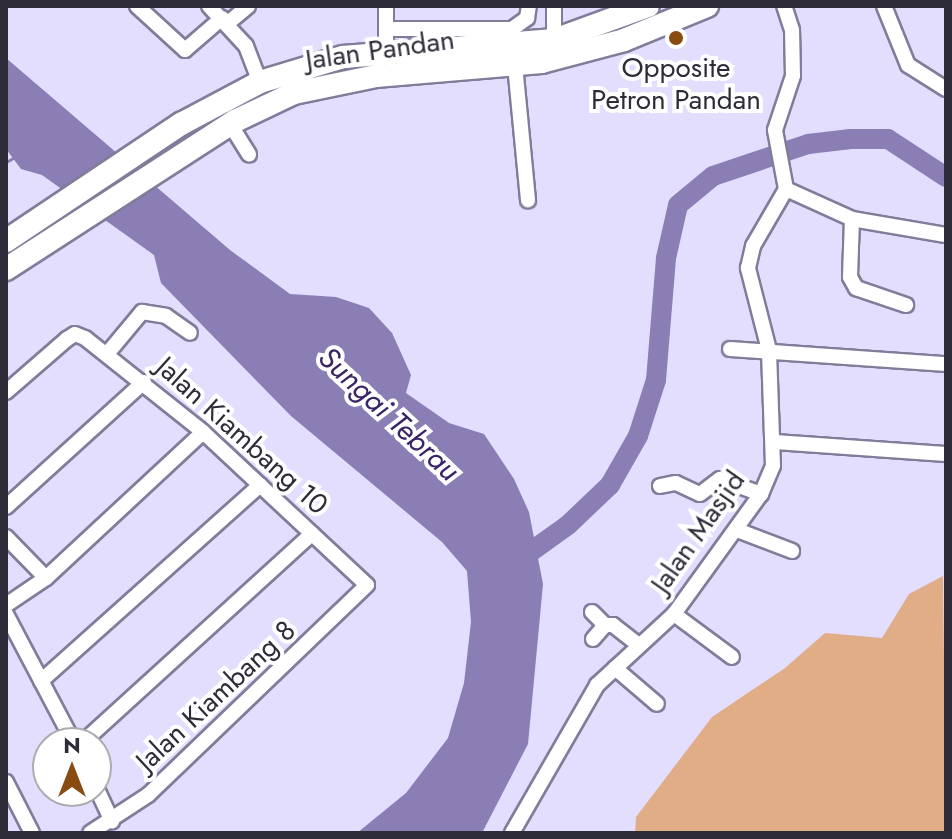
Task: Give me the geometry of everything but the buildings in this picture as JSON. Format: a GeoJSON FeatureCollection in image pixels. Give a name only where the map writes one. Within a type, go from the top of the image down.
{"type":"FeatureCollection","features":[{"type":"Feature","properties":{"kind":"highway","name":"Jalan Pandan"},"geometry":{"type":"LineString","coordinates":[[8,238],[146,146],[260,82],[311,64],[386,52],[554,40],[648,6]]}},
{"type":"Feature","properties":{"kind":"highway","name":"Jalan Pandan"},"geometry":{"type":"LineString","coordinates":[[6,269],[163,166],[267,103],[320,84],[515,65],[607,46],[707,6]]}},
{"type":"Feature","properties":{"kind":"street"},"geometry":{"type":"LineString","coordinates":[[137,6],[185,50],[248,6]]}},
{"type":"Feature","properties":{"kind":"street"},"geometry":{"type":"LineString","coordinates":[[209,6],[246,46],[260,82]]}},
{"type":"Feature","properties":{"kind":"street"},"geometry":{"type":"LineString","coordinates":[[386,6],[386,52]]}},
{"type":"Feature","properties":{"kind":"street"},"geometry":{"type":"LineString","coordinates":[[387,29],[512,29],[527,18],[529,6]]}},
{"type":"Feature","properties":{"kind":"street"},"geometry":{"type":"LineString","coordinates":[[554,6],[554,40]]}},
{"type":"Feature","properties":{"kind":"street"},"geometry":{"type":"LineString","coordinates":[[784,6],[792,30],[793,76],[775,130],[786,189],[852,219],[946,235]]}},
{"type":"Feature","properties":{"kind":"street"},"geometry":{"type":"LineString","coordinates":[[884,6],[908,65],[946,89]]}},
{"type":"Feature","properties":{"kind":"street"},"geometry":{"type":"LineString","coordinates":[[515,65],[528,200]]}},
{"type":"Feature","properties":{"kind":"street"},"geometry":{"type":"LineString","coordinates":[[230,124],[249,155]]}},
{"type":"Feature","properties":{"kind":"street","name":"Jalan Masjid"},"geometry":{"type":"LineString","coordinates":[[512,833],[597,685],[674,614],[737,530],[761,494],[773,466],[775,442],[769,350],[748,268],[753,246],[786,189]]}},
{"type":"Feature","properties":{"kind":"street"},"geometry":{"type":"LineString","coordinates":[[852,219],[850,277],[856,288],[906,305]]}},
{"type":"Feature","properties":{"kind":"street"},"geometry":{"type":"LineString","coordinates":[[107,354],[142,312],[166,316],[190,333]]}},
{"type":"Feature","properties":{"kind":"street","name":"Jalan Kiambang 10"},"geometry":{"type":"LineString","coordinates":[[6,392],[75,334],[144,382],[203,432],[367,585]]}},
{"type":"Feature","properties":{"kind":"street"},"geometry":{"type":"LineString","coordinates":[[730,349],[946,364]]}},
{"type":"Feature","properties":{"kind":"street"},"geometry":{"type":"LineString","coordinates":[[6,507],[144,382]]}},
{"type":"Feature","properties":{"kind":"street"},"geometry":{"type":"LineString","coordinates":[[6,605],[46,578],[203,432]]}},
{"type":"Feature","properties":{"kind":"street"},"geometry":{"type":"LineString","coordinates":[[775,442],[946,454]]}},
{"type":"Feature","properties":{"kind":"street"},"geometry":{"type":"LineString","coordinates":[[660,486],[676,483],[700,494],[720,479],[761,494]]}},
{"type":"Feature","properties":{"kind":"street"},"geometry":{"type":"LineString","coordinates":[[41,681],[260,485]]}},
{"type":"Feature","properties":{"kind":"street"},"geometry":{"type":"LineString","coordinates":[[737,530],[792,551]]}},
{"type":"Feature","properties":{"kind":"street"},"geometry":{"type":"LineString","coordinates":[[100,727],[312,534]]}},
{"type":"Feature","properties":{"kind":"street"},"geometry":{"type":"LineString","coordinates":[[6,537],[46,578]]}},
{"type":"Feature","properties":{"kind":"street","name":"Jalan Kiambang 8"},"geometry":{"type":"LineString","coordinates":[[90,833],[112,821],[213,735],[367,585]]}},
{"type":"Feature","properties":{"kind":"street"},"geometry":{"type":"LineString","coordinates":[[592,612],[605,625],[620,629],[639,645]]}},
{"type":"Feature","properties":{"kind":"street"},"geometry":{"type":"LineString","coordinates":[[6,614],[65,727]]}},
{"type":"Feature","properties":{"kind":"street"},"geometry":{"type":"LineString","coordinates":[[674,614],[732,657]]}},
{"type":"Feature","properties":{"kind":"street"},"geometry":{"type":"LineString","coordinates":[[593,639],[605,625]]}},
{"type":"Feature","properties":{"kind":"street"},"geometry":{"type":"LineString","coordinates":[[615,668],[657,704]]}},
{"type":"Feature","properties":{"kind":"street"},"geometry":{"type":"LineString","coordinates":[[6,782],[32,833]]}},
{"type":"Feature","properties":{"kind":"street"},"geometry":{"type":"LineString","coordinates":[[105,807],[112,821]]}},
{"type":"Feature","properties":{"kind":"shaded area"},"geometry":{"type":"Polygon","coordinates":[[[943,576],[946,833],[635,833],[636,817],[712,717],[785,668],[825,633],[882,638],[909,594],[943,576]]]}},
{"type":"Feature","properties":{"kind":"water","name":"Sungai Tebrau"},"geometry":{"type":"Polygon","coordinates":[[[6,58],[230,250],[290,294],[336,297],[369,308],[392,333],[411,375],[406,393],[449,423],[484,434],[514,479],[529,512],[543,584],[528,744],[482,833],[357,833],[406,793],[448,738],[464,683],[471,622],[467,571],[442,542],[291,416],[161,283],[154,255],[42,175],[21,169],[6,149],[6,58]]]}},
{"type":"Feature","properties":{"kind":"waterway"},"geometry":{"type":"LineString","coordinates":[[515,563],[568,525],[610,485],[638,436],[656,380],[666,258],[678,205],[713,176],[808,144],[851,139],[888,139],[946,177]]}},
{"type":"Feature","properties":{"kind":"waterway"},"geometry":{"type":"LineString","coordinates":[[6,162],[13,158]]}},
{"type":"Feature","properties":{"kind":"place","name":"Opposite Petron Pandan"},"geometry":{"type":"Point","coordinates":[676,38]}}]}
